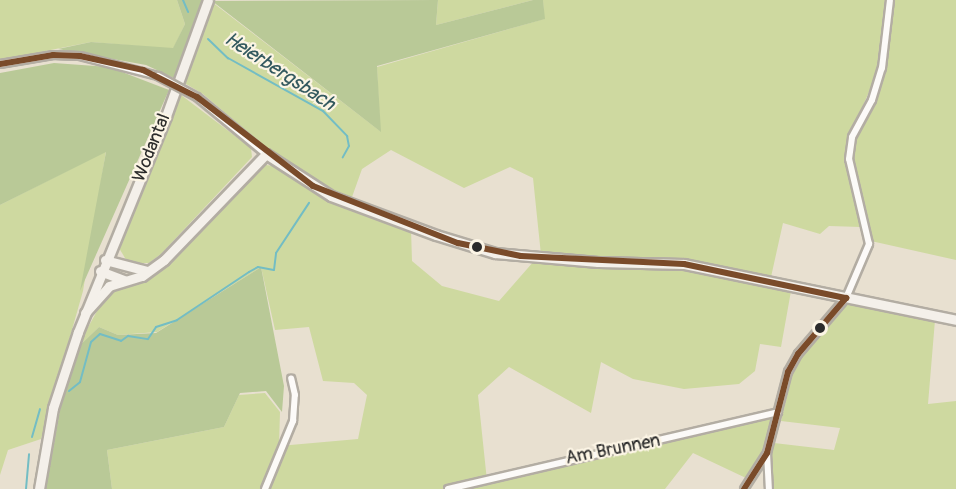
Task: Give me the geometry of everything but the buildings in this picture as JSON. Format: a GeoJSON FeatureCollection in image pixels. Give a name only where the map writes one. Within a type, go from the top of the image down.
{"type":"FeatureCollection","features":[{"type":"Feature","properties":{"kind":"street","name":"Wodantal"},"geometry":{"type":"LineString","coordinates":[[39,489],[53,408],[85,314],[100,271],[166,116],[208,0]]}},
{"type":"Feature","properties":{"kind":"street"},"geometry":{"type":"LineString","coordinates":[[744,489],[767,453],[788,372],[798,354],[846,298],[869,244],[849,159],[852,136],[872,100],[882,68],[890,0]]}},
{"type":"Feature","properties":{"kind":"street"},"geometry":{"type":"LineString","coordinates":[[0,64],[53,55],[80,56],[158,76],[197,97],[266,154],[331,196],[436,235],[495,253],[598,262],[684,264],[956,320]]}},
{"type":"Feature","properties":{"kind":"street","name":"Wodantal"},"geometry":{"type":"LineString","coordinates":[[85,314],[109,286],[147,271],[164,260],[266,154]]}},
{"type":"Feature","properties":{"kind":"street"},"geometry":{"type":"LineString","coordinates":[[105,260],[147,271]]}},
{"type":"Feature","properties":{"kind":"street"},"geometry":{"type":"LineString","coordinates":[[100,271],[124,280]]}},
{"type":"Feature","properties":{"kind":"street"},"geometry":{"type":"LineString","coordinates":[[265,489],[292,421],[296,395],[291,378]]}},
{"type":"Feature","properties":{"kind":"street","name":"Am Brunnen"},"geometry":{"type":"LineString","coordinates":[[448,489],[778,412]]}},
{"type":"Feature","properties":{"kind":"street"},"geometry":{"type":"LineString","coordinates":[[767,453],[769,489]]}},
{"type":"Feature","properties":{"kind":"green space"},"geometry":{"type":"Polygon","coordinates":[[[0,0],[177,0],[185,24],[173,49],[91,42],[0,60],[0,0]]]}},
{"type":"Feature","properties":{"kind":"green space"},"geometry":{"type":"Polygon","coordinates":[[[177,0],[205,0],[176,79],[146,65],[58,49],[91,42],[173,48],[185,24],[177,0]]]}},
{"type":"Feature","properties":{"kind":"green space"},"geometry":{"type":"Polygon","coordinates":[[[438,0],[533,0],[436,25],[438,0]]]}},
{"type":"Feature","properties":{"kind":"green space"},"geometry":{"type":"Polygon","coordinates":[[[438,0],[436,25],[533,0],[543,0],[545,19],[377,66],[381,132],[212,1],[438,0]]]}},
{"type":"Feature","properties":{"kind":"green space"},"geometry":{"type":"Polygon","coordinates":[[[543,0],[888,0],[880,67],[850,135],[846,157],[861,227],[829,226],[820,234],[783,223],[771,277],[682,261],[541,255],[533,178],[510,167],[464,188],[391,150],[362,169],[352,197],[326,187],[267,148],[203,94],[181,81],[212,2],[380,131],[377,67],[544,19],[543,0]]]}},
{"type":"Feature","properties":{"kind":"green space"},"geometry":{"type":"Polygon","coordinates":[[[893,0],[956,0],[956,260],[871,241],[851,159],[854,137],[884,69],[893,0]]]}},
{"type":"Feature","properties":{"kind":"green space"},"geometry":{"type":"Polygon","coordinates":[[[54,63],[109,67],[169,90],[80,291],[106,152],[0,205],[0,73],[54,63]]]}},
{"type":"Feature","properties":{"kind":"green space"},"geometry":{"type":"Polygon","coordinates":[[[181,95],[251,148],[252,157],[161,254],[149,263],[128,263],[119,248],[181,95]]]}},
{"type":"Feature","properties":{"kind":"green space"},"geometry":{"type":"Polygon","coordinates":[[[106,151],[83,291],[41,439],[8,450],[0,475],[0,205],[106,151]]]}},
{"type":"Feature","properties":{"kind":"green space"},"geometry":{"type":"Polygon","coordinates":[[[266,165],[274,166],[326,197],[411,229],[412,261],[442,286],[499,301],[534,261],[686,267],[791,291],[781,347],[760,344],[755,371],[739,384],[684,389],[633,379],[601,362],[591,413],[509,367],[478,395],[487,481],[775,417],[762,453],[746,478],[693,453],[665,489],[112,489],[107,450],[224,427],[239,395],[265,393],[280,412],[279,446],[358,439],[367,395],[354,383],[323,381],[309,327],[275,330],[261,267],[157,332],[118,335],[99,327],[76,349],[107,293],[163,269],[266,165]]]}},
{"type":"Feature","properties":{"kind":"green space"},"geometry":{"type":"Polygon","coordinates":[[[261,267],[284,386],[282,412],[266,391],[240,393],[224,427],[107,450],[112,489],[46,489],[63,393],[76,349],[99,327],[118,335],[156,333],[261,267]]]}},
{"type":"Feature","properties":{"kind":"green space"},"geometry":{"type":"Polygon","coordinates":[[[848,304],[935,320],[928,404],[956,401],[956,489],[770,489],[769,460],[774,443],[834,450],[840,428],[781,421],[795,364],[829,320],[848,304]]]}},
{"type":"Feature","properties":{"kind":"waterway","name":"Heierbergsbach"},"geometry":{"type":"LineString","coordinates":[[183,0],[188,12]]}},
{"type":"Feature","properties":{"kind":"waterway","name":"Heierbergsbach"},"geometry":{"type":"LineString","coordinates":[[208,39],[228,58],[323,111],[347,136],[349,146],[343,157]]}},
{"type":"Feature","properties":{"kind":"waterway","name":"Heierbergsbach"},"geometry":{"type":"LineString","coordinates":[[69,391],[80,382],[91,342],[100,334],[121,341],[128,336],[148,339],[156,327],[177,320],[258,267],[274,270],[276,253],[309,203]]}},
{"type":"Feature","properties":{"kind":"waterway"},"geometry":{"type":"LineString","coordinates":[[32,437],[40,409]]}},
{"type":"Feature","properties":{"kind":"waterway","name":"Heierbergsbach"},"geometry":{"type":"LineString","coordinates":[[26,489],[29,454]]}},
{"type":"Feature","properties":{"kind":"transit line"},"geometry":{"type":"LineString","coordinates":[[0,64],[53,55],[80,56],[143,70],[197,97],[313,186],[458,243],[521,256],[684,264],[846,298]]}},
{"type":"Feature","properties":{"kind":"transit line"},"geometry":{"type":"LineString","coordinates":[[744,489],[767,453],[788,372],[798,354],[846,298]]}}]}
